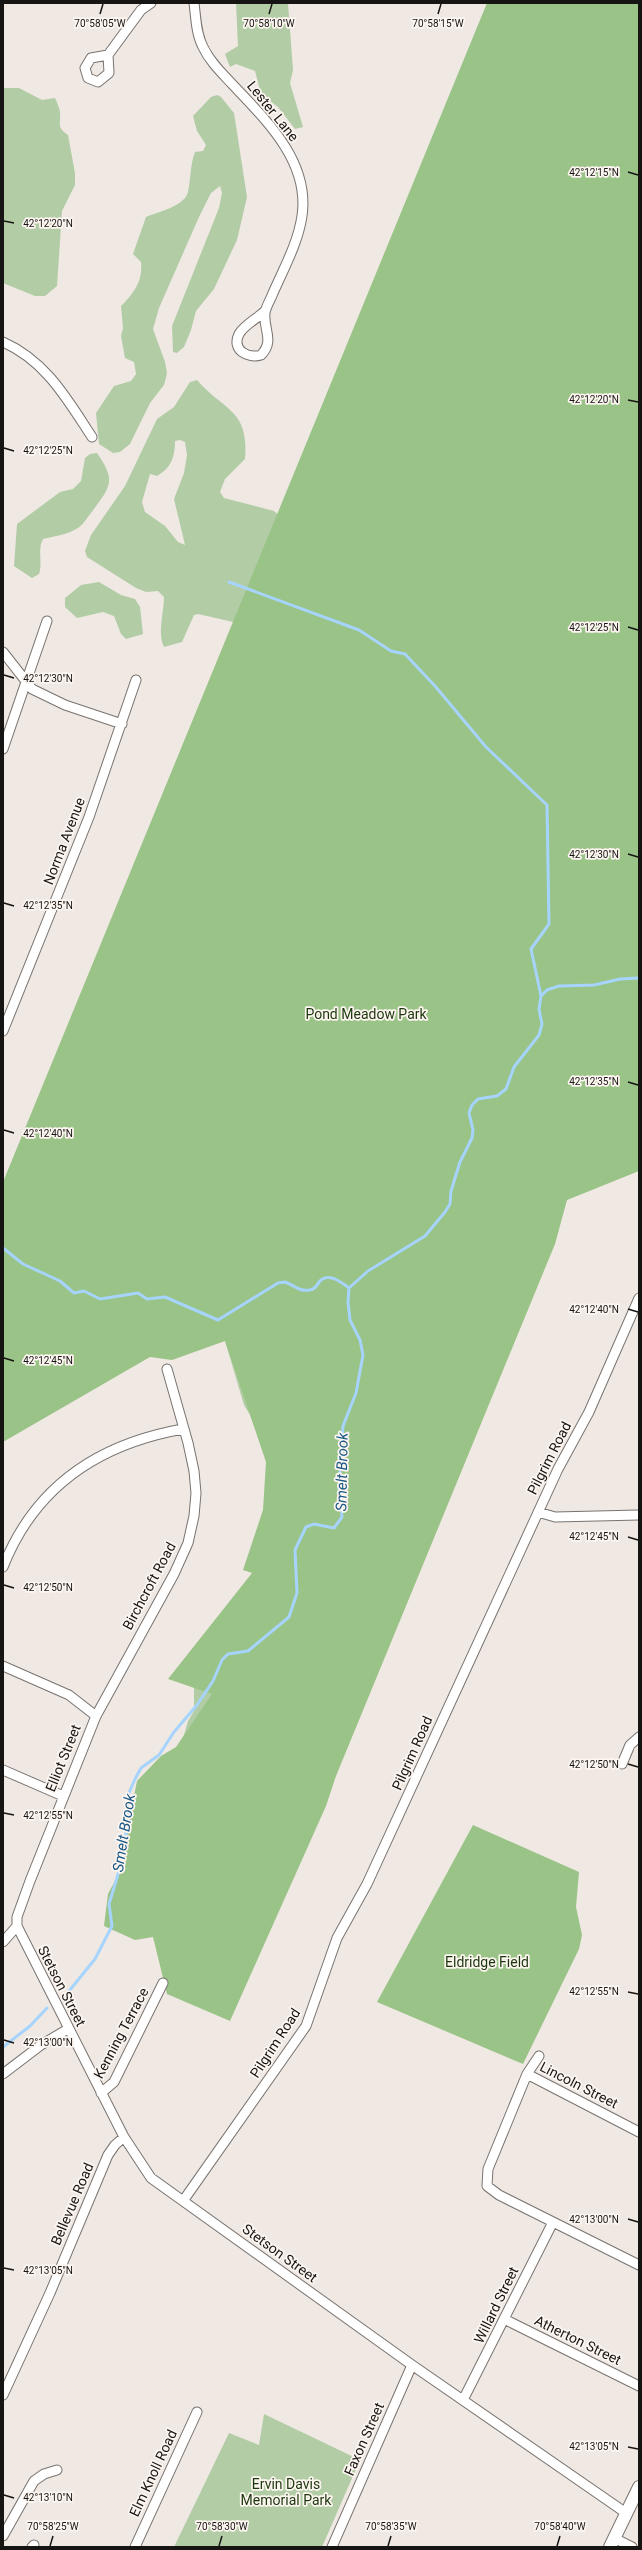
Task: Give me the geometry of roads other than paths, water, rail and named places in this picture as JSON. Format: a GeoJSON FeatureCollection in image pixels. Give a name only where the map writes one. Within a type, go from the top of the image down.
{"type":"FeatureCollection","features":[{"type":"Feature","properties":{"kind":"main road"},"geometry":{"type":"LineString","coordinates":[[612,2543],[639,2487]]}},
{"type":"Feature","properties":{"kind":"street"},"geometry":{"type":"LineString","coordinates":[[108,55],[142,10],[151,3]]}},
{"type":"Feature","properties":{"kind":"street","name":"Lester Lane"},"geometry":{"type":"LineString","coordinates":[[194,3],[200,39],[208,57],[280,138],[293,159],[301,180],[303,202],[298,232],[265,311],[265,324],[269,342],[267,349],[261,355],[247,356],[240,351],[237,343],[239,334],[265,311]]}},
{"type":"Feature","properties":{"kind":"street"},"geometry":{"type":"LineString","coordinates":[[3,342],[27,355],[54,380],[92,437]]}},
{"type":"Feature","properties":{"kind":"street"},"geometry":{"type":"LineString","coordinates":[[3,749],[47,621]]}},
{"type":"Feature","properties":{"kind":"street"},"geometry":{"type":"LineString","coordinates":[[3,652],[32,690],[42,696],[122,724]]}},
{"type":"Feature","properties":{"kind":"street","name":"Norma Avenue"},"geometry":{"type":"LineString","coordinates":[[3,1031],[89,817],[136,680]]}},
{"type":"Feature","properties":{"kind":"street","name":"Pilgrim Road"},"geometry":{"type":"LineString","coordinates":[[183,2201],[306,2026],[337,1938],[367,1884],[562,1460],[587,1416],[639,1298]]}},
{"type":"Feature","properties":{"kind":"street","name":"Birchcroft Road"},"geometry":{"type":"LineString","coordinates":[[96,1716],[174,1574],[188,1543],[194,1516],[196,1493],[188,1443],[167,1369]]}},
{"type":"Feature","properties":{"kind":"street"},"geometry":{"type":"LineString","coordinates":[[3,1567],[27,1518],[55,1487],[73,1472],[91,1461],[140,1439],[183,1429]]}},
{"type":"Feature","properties":{"kind":"street"},"geometry":{"type":"LineString","coordinates":[[538,1512],[555,1517],[639,1515]]}},
{"type":"Feature","properties":{"kind":"street"},"geometry":{"type":"LineString","coordinates":[[3,1666],[69,1695],[96,1716]]}},
{"type":"Feature","properties":{"kind":"street","name":"Elliot Street"},"geometry":{"type":"LineString","coordinates":[[3,1942],[17,1926],[17,1917],[63,1796],[96,1716]]}},
{"type":"Feature","properties":{"kind":"street"},"geometry":{"type":"LineString","coordinates":[[622,1764],[630,1745],[639,1737]]}},
{"type":"Feature","properties":{"kind":"street"},"geometry":{"type":"LineString","coordinates":[[3,1770],[63,1796]]}},
{"type":"Feature","properties":{"kind":"street","name":"Stetson Street"},"geometry":{"type":"LineString","coordinates":[[17,1926],[68,2030],[124,2137],[151,2178],[412,2365],[626,2513]]}},
{"type":"Feature","properties":{"kind":"street","name":"Kenning Terrace"},"geometry":{"type":"LineString","coordinates":[[102,2093],[114,2082],[163,1983]]}},
{"type":"Feature","properties":{"kind":"street"},"geometry":{"type":"LineString","coordinates":[[3,2074],[41,2045],[68,2030]]}},
{"type":"Feature","properties":{"kind":"street"},"geometry":{"type":"LineString","coordinates":[[539,2056],[527,2074],[488,2169],[487,2186],[499,2195],[639,2265]]}},
{"type":"Feature","properties":{"kind":"street","name":"Lincoln Street"},"geometry":{"type":"LineString","coordinates":[[527,2074],[639,2132]]}},
{"type":"Feature","properties":{"kind":"street","name":"Bellevue Road"},"geometry":{"type":"LineString","coordinates":[[3,2395],[50,2292],[108,2155],[115,2145],[124,2137]]}},
{"type":"Feature","properties":{"kind":"street","name":"Willard Street"},"geometry":{"type":"LineString","coordinates":[[463,2400],[553,2222]]}},
{"type":"Feature","properties":{"kind":"street","name":"Atherton Street"},"geometry":{"type":"LineString","coordinates":[[504,2319],[639,2386]]}},
{"type":"Feature","properties":{"kind":"street","name":"Faxon Street"},"geometry":{"type":"LineString","coordinates":[[332,2547],[412,2365]]}},
{"type":"Feature","properties":{"kind":"street","name":"Elm Knoll Road"},"geometry":{"type":"LineString","coordinates":[[135,2547],[196,2412]]}},
{"type":"Feature","properties":{"kind":"street"},"geometry":{"type":"LineString","coordinates":[[3,2536],[34,2481],[44,2474],[57,2470]]}},
{"type":"Feature","properties":{"kind":"street"},"geometry":{"type":"LineString","coordinates":[[612,2543],[632,2547]]}},
{"type":"Feature","properties":{"kind":"waterway"},"geometry":{"type":"LineString","coordinates":[[229,582],[359,630],[391,651],[405,654],[435,686],[486,747],[547,805],[549,924],[531,949],[541,996]]}},
{"type":"Feature","properties":{"kind":"waterway","name":"Smelt Brook"},"geometry":{"type":"LineString","coordinates":[[65,1996],[95,1959],[112,1926],[109,1904],[120,1868],[128,1822],[128,1795],[141,1768],[159,1755],[174,1732],[197,1705],[213,1681],[222,1660],[228,1654],[248,1651],[289,1617],[297,1593],[295,1550],[306,1527],[314,1524],[334,1528],[342,1517],[339,1490],[343,1426],[356,1393],[363,1355],[360,1340],[350,1320],[348,1302],[349,1288],[368,1271],[425,1236],[445,1212],[450,1204],[451,1191],[460,1162],[472,1138],[473,1130],[469,1113],[472,1105],[478,1099],[497,1096],[506,1089],[514,1067],[539,1035],[542,1024],[539,1009],[541,996],[547,990],[559,986],[594,985],[620,979],[639,978]]}},
{"type":"Feature","properties":{"kind":"waterway"},"geometry":{"type":"LineString","coordinates":[[3,1248],[23,1264],[60,1281],[74,1293],[84,1291],[100,1299],[138,1293],[147,1299],[165,1297],[218,1320],[278,1283],[285,1282],[300,1289],[310,1290],[316,1287],[324,1278],[332,1278],[349,1288]]}},
{"type":"Feature","properties":{"kind":"waterway","name":"Smelt Brook"},"geometry":{"type":"LineString","coordinates":[[3,2047],[30,2026],[47,2008]]}},
{"type":"Feature","properties":{"kind":"park label","name":"Pond Meadow Park"},"geometry":{"type":"Point","coordinates":[366,1014]}},
{"type":"Feature","properties":{"kind":"park label","name":"Eldridge Field"},"geometry":{"type":"Point","coordinates":[487,1962]}},
{"type":"Feature","properties":{"kind":"park label","name":"Ervin Davis Memorial Park"},"geometry":{"type":"Point","coordinates":[286,2492]}}]}
